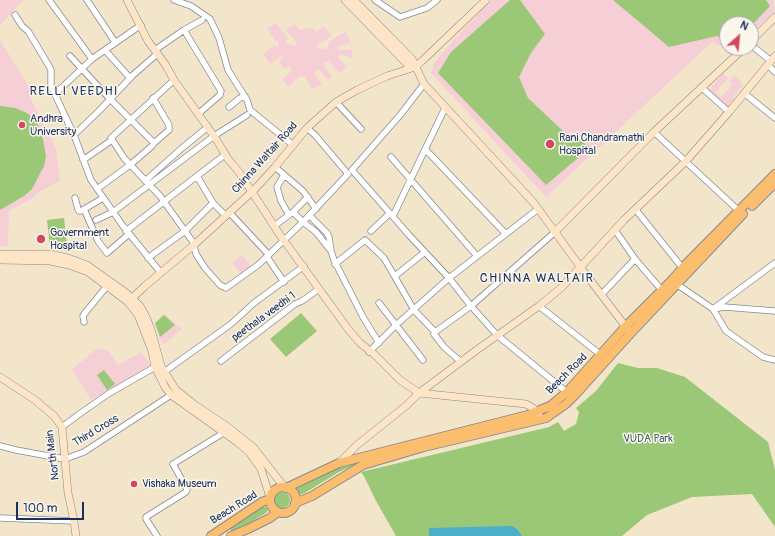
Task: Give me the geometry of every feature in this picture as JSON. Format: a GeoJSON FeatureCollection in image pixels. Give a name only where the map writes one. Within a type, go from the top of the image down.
{"type":"FeatureCollection","features":[{"type":"Feature","properties":{"kind":"main road","name":"Beach Road"},"geometry":{"type":"LineString","coordinates":[[674,282],[686,264],[775,174]]}},
{"type":"Feature","properties":{"kind":"main road","name":"Beach Road"},"geometry":{"type":"LineString","coordinates":[[285,488],[339,463],[537,412],[570,395],[629,329],[674,282],[695,264],[775,182]]}},
{"type":"Feature","properties":{"kind":"main road","name":"Beach Road"},"geometry":{"type":"LineString","coordinates":[[295,503],[312,496],[363,466],[424,447],[546,418],[558,410],[601,355],[629,329]]}},
{"type":"Feature","properties":{"kind":"main road"},"geometry":{"type":"LineString","coordinates":[[285,488],[294,494],[295,503],[289,511],[285,513],[278,512],[272,507],[270,498],[276,489],[285,488]]}},
{"type":"Feature","properties":{"kind":"main road","name":"Beach Road"},"geometry":{"type":"LineString","coordinates":[[211,536],[270,498]]}},
{"type":"Feature","properties":{"kind":"main road","name":"Beach Road"},"geometry":{"type":"LineString","coordinates":[[231,536],[270,518],[278,512]]}},
{"type":"Feature","properties":{"kind":"street"},"geometry":{"type":"LineString","coordinates":[[49,0],[92,59]]}},
{"type":"Feature","properties":{"kind":"street"},"geometry":{"type":"LineString","coordinates":[[87,0],[115,42]]}},
{"type":"Feature","properties":{"kind":"street"},"geometry":{"type":"LineString","coordinates":[[127,0],[148,41],[174,80],[239,172],[274,226],[360,344],[369,352],[374,354],[400,380],[419,393],[526,404],[531,406],[537,412],[540,420]]}},
{"type":"Feature","properties":{"kind":"street"},"geometry":{"type":"LineString","coordinates":[[174,0],[191,6],[210,19],[219,38],[228,70],[245,96],[250,110],[293,145]]}},
{"type":"Feature","properties":{"kind":"street"},"geometry":{"type":"LineString","coordinates":[[345,0],[407,64],[415,67]]}},
{"type":"Feature","properties":{"kind":"street"},"geometry":{"type":"LineString","coordinates":[[354,0],[412,59],[424,84],[484,148],[538,209],[581,268],[629,329]]}},
{"type":"Feature","properties":{"kind":"street"},"geometry":{"type":"LineString","coordinates":[[375,0],[400,17],[428,8],[437,0]]}},
{"type":"Feature","properties":{"kind":"street"},"geometry":{"type":"LineString","coordinates":[[415,67],[486,0]]}},
{"type":"Feature","properties":{"kind":"street"},"geometry":{"type":"LineString","coordinates":[[15,15],[22,26],[28,30],[45,57],[51,70],[51,86],[74,135],[91,180],[128,232],[161,273]]}},
{"type":"Feature","properties":{"kind":"street"},"geometry":{"type":"LineString","coordinates":[[759,33],[775,17]]}},
{"type":"Feature","properties":{"kind":"street"},"geometry":{"type":"LineString","coordinates":[[74,135],[156,52],[184,30],[202,20]]}},
{"type":"Feature","properties":{"kind":"street"},"geometry":{"type":"LineString","coordinates":[[55,94],[92,59],[140,25]]}},
{"type":"Feature","properties":{"kind":"street"},"geometry":{"type":"LineString","coordinates":[[184,30],[221,90],[220,95],[198,114]]}},
{"type":"Feature","properties":{"kind":"street"},"geometry":{"type":"LineString","coordinates":[[105,50],[130,78]]}},
{"type":"Feature","properties":{"kind":"street"},"geometry":{"type":"LineString","coordinates":[[759,51],[771,61],[775,72]]}},
{"type":"Feature","properties":{"kind":"street"},"geometry":{"type":"LineString","coordinates":[[70,56],[154,143]]}},
{"type":"Feature","properties":{"kind":"street"},"geometry":{"type":"LineString","coordinates":[[335,264],[365,240],[384,258],[414,310],[435,332],[471,306],[555,232],[654,132],[735,56]]}},
{"type":"Feature","properties":{"kind":"street"},"geometry":{"type":"LineString","coordinates":[[339,463],[356,445],[407,405],[419,393],[539,306],[561,288],[615,230],[686,162],[771,61]]}},
{"type":"Feature","properties":{"kind":"street","name":"Chinna Waltair Road"},"geometry":{"type":"LineString","coordinates":[[130,300],[251,192],[275,167],[307,128],[336,102],[357,90],[388,76],[415,67]]}},
{"type":"Feature","properties":{"kind":"street"},"geometry":{"type":"LineString","coordinates":[[83,160],[112,140],[112,136],[174,80]]}},
{"type":"Feature","properties":{"kind":"street"},"geometry":{"type":"LineString","coordinates":[[112,140],[130,165],[164,202],[194,244],[196,254],[205,268],[220,285],[226,288],[239,280],[268,256],[310,216],[401,114],[424,84]]}},
{"type":"Feature","properties":{"kind":"street"},"geometry":{"type":"LineString","coordinates":[[701,88],[729,112]]}},
{"type":"Feature","properties":{"kind":"street"},"geometry":{"type":"LineString","coordinates":[[744,94],[775,118]]}},
{"type":"Feature","properties":{"kind":"street"},"geometry":{"type":"LineString","coordinates":[[229,106],[245,96]]}},
{"type":"Feature","properties":{"kind":"street"},"geometry":{"type":"LineString","coordinates":[[97,189],[130,165],[169,130],[169,125],[153,98]]}},
{"type":"Feature","properties":{"kind":"street"},"geometry":{"type":"LineString","coordinates":[[336,102],[361,129]]}},
{"type":"Feature","properties":{"kind":"street"},"geometry":{"type":"LineString","coordinates":[[371,231],[392,215],[411,181],[445,108]]}},
{"type":"Feature","properties":{"kind":"street"},"geometry":{"type":"LineString","coordinates":[[147,183],[247,115]]}},
{"type":"Feature","properties":{"kind":"street"},"geometry":{"type":"LineString","coordinates":[[96,220],[113,212],[147,183],[182,148],[208,127]]}},
{"type":"Feature","properties":{"kind":"street"},"geometry":{"type":"LineString","coordinates":[[307,128],[315,135],[323,147],[392,215],[449,278],[471,306],[497,335],[570,395]]}},
{"type":"Feature","properties":{"kind":"street"},"geometry":{"type":"LineString","coordinates":[[654,132],[739,210]]}},
{"type":"Feature","properties":{"kind":"street"},"geometry":{"type":"LineString","coordinates":[[426,150],[505,233]]}},
{"type":"Feature","properties":{"kind":"street"},"geometry":{"type":"LineString","coordinates":[[84,209],[98,241],[107,252],[164,202],[226,154]]}},
{"type":"Feature","properties":{"kind":"street"},"geometry":{"type":"LineString","coordinates":[[391,157],[477,256]]}},
{"type":"Feature","properties":{"kind":"street"},"geometry":{"type":"LineString","coordinates":[[275,167],[303,191],[316,209]]}},
{"type":"Feature","properties":{"kind":"street"},"geometry":{"type":"LineString","coordinates":[[284,175],[277,187],[281,201],[291,214],[316,232],[331,251]]}},
{"type":"Feature","properties":{"kind":"street"},"geometry":{"type":"LineString","coordinates":[[197,176],[213,203],[227,214],[268,256],[284,282]]}},
{"type":"Feature","properties":{"kind":"street"},"geometry":{"type":"LineString","coordinates":[[274,226],[291,214],[308,197]]}},
{"type":"Feature","properties":{"kind":"street"},"geometry":{"type":"LineString","coordinates":[[75,198],[78,210],[81,211],[103,198]]}},
{"type":"Feature","properties":{"kind":"street"},"geometry":{"type":"LineString","coordinates":[[148,258],[184,230],[213,203]]}},
{"type":"Feature","properties":{"kind":"street"},"geometry":{"type":"LineString","coordinates":[[369,352],[396,325],[449,278],[505,233],[538,209]]}},
{"type":"Feature","properties":{"kind":"street"},"geometry":{"type":"LineString","coordinates":[[636,210],[680,265]]}},
{"type":"Feature","properties":{"kind":"street"},"geometry":{"type":"LineString","coordinates":[[310,216],[327,232],[330,237],[331,251],[335,264],[378,343]]}},
{"type":"Feature","properties":{"kind":"street"},"geometry":{"type":"LineString","coordinates":[[615,230],[659,288]]}},
{"type":"Feature","properties":{"kind":"street"},"geometry":{"type":"LineString","coordinates":[[395,276],[425,252]]}},
{"type":"Feature","properties":{"kind":"street"},"geometry":{"type":"LineString","coordinates":[[0,254],[50,254],[68,258],[87,265],[99,272],[130,300],[145,330],[152,351],[155,367],[171,395],[253,447],[285,488]]}},
{"type":"Feature","properties":{"kind":"street"},"geometry":{"type":"LineString","coordinates":[[602,294],[635,258]]}},
{"type":"Feature","properties":{"kind":"street"},"geometry":{"type":"LineString","coordinates":[[0,260],[50,261],[69,265],[88,272],[107,286],[140,306],[146,316],[164,372],[176,390],[226,430],[249,452],[261,469],[270,498]]}},
{"type":"Feature","properties":{"kind":"street"},"geometry":{"type":"LineString","coordinates":[[713,309],[775,264]]}},
{"type":"Feature","properties":{"kind":"street"},"geometry":{"type":"LineString","coordinates":[[164,372],[231,324],[248,308],[304,266]]}},
{"type":"Feature","properties":{"kind":"street"},"geometry":{"type":"LineString","coordinates":[[674,282],[713,309],[726,331],[763,357],[775,360]]}},
{"type":"Feature","properties":{"kind":"street"},"geometry":{"type":"LineString","coordinates":[[84,322],[83,316],[107,286]]}},
{"type":"Feature","properties":{"kind":"street","name":"peethala veedhi 1"},"geometry":{"type":"LineString","coordinates":[[221,361],[295,304],[320,289]]}},
{"type":"Feature","properties":{"kind":"street"},"geometry":{"type":"LineString","coordinates":[[379,303],[422,360]]}},
{"type":"Feature","properties":{"kind":"street"},"geometry":{"type":"LineString","coordinates":[[539,306],[601,355]]}},
{"type":"Feature","properties":{"kind":"street"},"geometry":{"type":"LineString","coordinates":[[713,309],[724,307],[775,311]]}},
{"type":"Feature","properties":{"kind":"street"},"geometry":{"type":"LineString","coordinates":[[434,334],[444,347],[461,362]]}},
{"type":"Feature","properties":{"kind":"street"},"geometry":{"type":"LineString","coordinates":[[62,427],[108,394],[155,367]]}},
{"type":"Feature","properties":{"kind":"street","name":"North Main"},"geometry":{"type":"LineString","coordinates":[[0,378],[35,400],[54,416],[62,427],[68,493],[76,536]]}},
{"type":"Feature","properties":{"kind":"street","name":"Third Cross"},"geometry":{"type":"LineString","coordinates":[[0,446],[66,459],[84,452],[171,395]]}},
{"type":"Feature","properties":{"kind":"street"},"geometry":{"type":"LineString","coordinates":[[157,536],[146,517],[186,492],[187,489],[173,464],[226,430]]}},
{"type":"Feature","properties":{"kind":"street"},"geometry":{"type":"LineString","coordinates":[[0,518],[74,521]]}},
{"type":"Feature","properties":{"kind":"shaded area"},"geometry":{"type":"Polygon","coordinates":[[[0,0],[25,0],[21,2],[0,26],[0,0]]]}},
{"type":"Feature","properties":{"kind":"shaded area","name":"Rani Chandramathi Hospital"},"geometry":{"type":"Polygon","coordinates":[[[492,0],[774,0],[775,11],[759,26],[759,16],[719,16],[719,45],[712,42],[546,197],[431,73],[434,63],[492,0]]]}},
{"type":"Feature","properties":{"kind":"shaded area"},"geometry":{"type":"Polygon","coordinates":[[[276,23],[288,38],[285,44],[296,46],[296,42],[286,30],[295,23],[300,31],[304,28],[314,29],[316,32],[324,27],[332,36],[317,45],[317,48],[327,49],[328,45],[331,45],[328,42],[345,32],[351,42],[338,47],[339,50],[352,50],[352,58],[341,54],[338,57],[347,67],[339,73],[328,61],[323,64],[332,76],[328,80],[319,69],[314,72],[322,85],[312,89],[305,77],[300,76],[288,87],[282,79],[292,71],[290,66],[284,69],[279,62],[283,59],[281,56],[270,64],[263,54],[275,45],[278,47],[278,41],[276,42],[267,29],[276,23]]]}},
{"type":"Feature","properties":{"kind":"shaded area","name":"Andhra University"},"geometry":{"type":"Polygon","coordinates":[[[0,40],[30,89],[32,102],[56,148],[60,181],[37,193],[33,198],[9,211],[8,247],[0,246],[0,40]]]}},
{"type":"Feature","properties":{"kind":"shaded area"},"geometry":{"type":"Polygon","coordinates":[[[723,74],[728,78],[716,92],[721,97],[732,85],[729,81],[734,75],[742,82],[740,84],[743,86],[732,98],[736,101],[729,109],[708,91],[723,74]]]}},
{"type":"Feature","properties":{"kind":"shaded area"},"geometry":{"type":"Polygon","coordinates":[[[242,255],[252,267],[242,275],[232,263],[242,255]]]}},
{"type":"Feature","properties":{"kind":"shaded area"},"geometry":{"type":"Polygon","coordinates":[[[164,314],[182,329],[164,344],[160,339],[155,323],[164,314]]]}},
{"type":"Feature","properties":{"kind":"shaded area"},"geometry":{"type":"Polygon","coordinates":[[[98,348],[108,351],[118,365],[141,352],[151,365],[91,400],[72,369],[98,348]]]}},
{"type":"Feature","properties":{"kind":"green space"},"geometry":{"type":"Polygon","coordinates":[[[510,0],[520,0],[545,34],[531,53],[519,77],[528,98],[564,132],[591,147],[546,185],[438,73],[451,52],[510,0]]]}},
{"type":"Feature","properties":{"kind":"green space"},"geometry":{"type":"Polygon","coordinates":[[[613,0],[766,0],[770,6],[759,18],[759,16],[719,16],[719,37],[717,36],[669,47],[613,0]]]}},
{"type":"Feature","properties":{"kind":"green space"},"geometry":{"type":"Polygon","coordinates":[[[0,106],[15,108],[27,113],[37,122],[43,139],[46,157],[44,166],[32,189],[24,196],[0,210],[0,106]]]}},
{"type":"Feature","properties":{"kind":"green space"},"geometry":{"type":"Polygon","coordinates":[[[64,218],[67,246],[50,247],[47,220],[64,218]]]}},
{"type":"Feature","properties":{"kind":"green space"},"geometry":{"type":"Polygon","coordinates":[[[301,313],[317,331],[286,357],[270,339],[301,313]]]}},
{"type":"Feature","properties":{"kind":"green space"},"geometry":{"type":"Polygon","coordinates":[[[164,315],[175,325],[160,337],[155,323],[164,315]]]}},
{"type":"Feature","properties":{"kind":"green space","name":"VUDA Park"},"geometry":{"type":"Polygon","coordinates":[[[618,363],[638,368],[657,368],[685,377],[768,442],[775,470],[775,527],[752,494],[692,497],[647,515],[622,536],[396,536],[361,472],[549,427],[558,422],[564,431],[576,424],[579,412],[576,408],[596,391],[618,363]]]}},
{"type":"Feature","properties":{"kind":"green space"},"geometry":{"type":"Polygon","coordinates":[[[104,370],[115,384],[107,390],[97,375],[104,370]]]}},
{"type":"Feature","properties":{"kind":"green space"},"geometry":{"type":"Polygon","coordinates":[[[398,450],[339,472],[303,494],[298,494],[297,492],[297,487],[334,469],[398,450]]]}},
{"type":"Feature","properties":{"kind":"green space"},"geometry":{"type":"Polygon","coordinates":[[[279,492],[285,492],[290,497],[288,506],[285,508],[279,508],[274,503],[274,497],[279,492]]]}},
{"type":"Feature","properties":{"kind":"green space"},"geometry":{"type":"Polygon","coordinates":[[[261,506],[266,507],[268,510],[266,513],[234,532],[231,531],[230,527],[261,506]]]}},
{"type":"Feature","properties":{"kind":"water"},"geometry":{"type":"Polygon","coordinates":[[[512,526],[517,529],[522,536],[429,536],[429,528],[512,526]]]}},
{"type":"Feature","properties":{"kind":"place","name":"Andhra University"},"geometry":{"type":"Point","coordinates":[22,125]}},
{"type":"Feature","properties":{"kind":"place","name":"Rani Chandramathi Hospital"},"geometry":{"type":"Point","coordinates":[550,144]}},
{"type":"Feature","properties":{"kind":"place","name":"Government Hospital"},"geometry":{"type":"Point","coordinates":[41,239]}},
{"type":"Feature","properties":{"kind":"place","name":"Vishaka Museum"},"geometry":{"type":"Point","coordinates":[134,484]}},
{"type":"Feature","properties":{"kind":"district","name":"RELLI VEEDHI"},"geometry":{"type":"Point","coordinates":[74,92]}},
{"type":"Feature","properties":{"kind":"district","name":"CHINNA WALTAIR"},"geometry":{"type":"Point","coordinates":[537,279]}}]}
